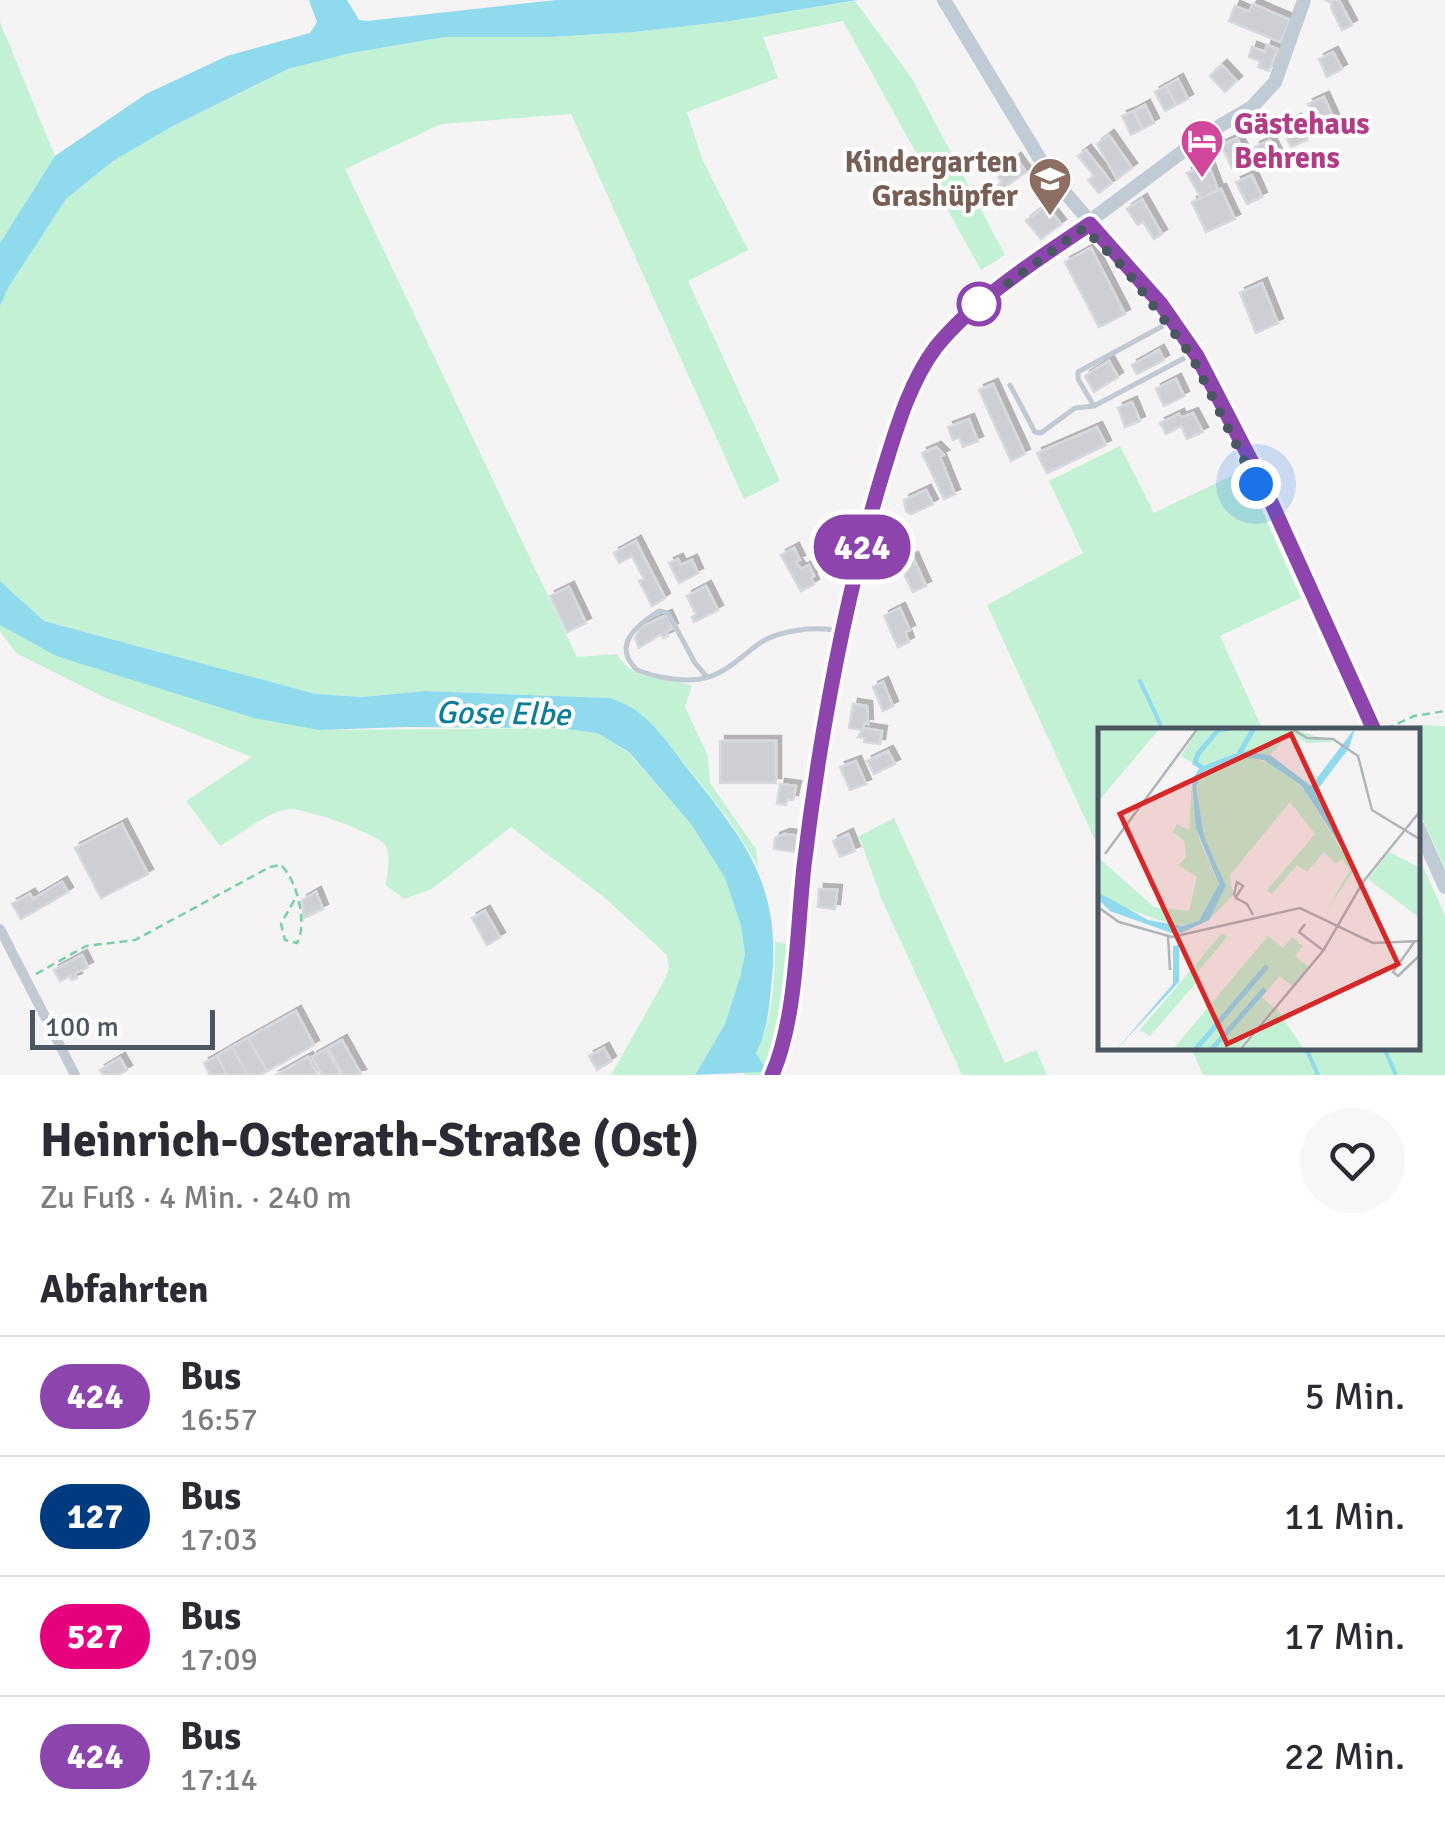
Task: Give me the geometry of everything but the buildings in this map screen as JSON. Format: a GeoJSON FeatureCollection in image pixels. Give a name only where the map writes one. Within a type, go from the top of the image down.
{"type":"FeatureCollection","features":[{"type":"Feature","properties":{"kind":"street"},"geometry":{"type":"LineString","coordinates":[[944,0],[1049,174],[1128,264],[1195,353],[1262,482],[1373,728]]}},
{"type":"Feature","properties":{"kind":"street"},"geometry":{"type":"LineString","coordinates":[[772,1075],[784,1038],[808,838],[840,632],[879,487],[920,373],[936,348],[978,304],[1206,134],[1252,107],[1276,82],[1304,0]]}},
{"type":"Feature","properties":{"kind":"street"},"geometry":{"type":"LineString","coordinates":[[1420,831],[1445,887]]}},
{"type":"Feature","properties":{"kind":"street"},"geometry":{"type":"LineString","coordinates":[[0,929],[76,1075]]}},
{"type":"Feature","properties":{"kind":"lane"},"geometry":{"type":"LineString","coordinates":[[1094,406],[1078,372],[1172,320]]}},
{"type":"Feature","properties":{"kind":"lane"},"geometry":{"type":"LineString","coordinates":[[1010,384],[1035,432],[1041,433],[1075,408],[1094,406],[1195,353]]}},
{"type":"Feature","properties":{"kind":"lane"},"geometry":{"type":"LineString","coordinates":[[707,677],[695,664],[668,613],[660,612],[637,624],[630,634],[627,656],[637,670],[685,680],[707,677],[733,665],[772,637],[828,629],[840,632]]}},
{"type":"Feature","properties":{"kind":"path"},"geometry":{"type":"LineString","coordinates":[[1388,728],[1414,716],[1445,710]]}},
{"type":"Feature","properties":{"kind":"path"},"geometry":{"type":"LineString","coordinates":[[26,980],[86,946],[135,940],[280,865],[286,870],[296,897],[302,934],[297,944],[285,940],[281,924],[296,897]]}},
{"type":"Feature","properties":{"kind":"green space"},"geometry":{"type":"Polygon","coordinates":[[[855,1],[911,77],[1005,255],[981,270],[843,21],[763,37],[778,78],[687,112],[702,159],[748,250],[688,281],[780,481],[744,499],[571,114],[441,124],[345,169],[577,657],[617,654],[624,664],[641,674],[692,686],[685,707],[708,756],[710,783],[756,849],[759,868],[730,821],[660,733],[610,698],[425,691],[362,697],[316,694],[44,621],[0,581],[0,306],[8,286],[66,199],[113,161],[173,126],[288,69],[351,53],[445,37],[634,32],[855,1]]]}},
{"type":"Feature","properties":{"kind":"green space"},"geometry":{"type":"Polygon","coordinates":[[[0,22],[55,156],[0,243],[0,22]]]}},
{"type":"Feature","properties":{"kind":"green space"},"geometry":{"type":"Polygon","coordinates":[[[1120,446],[1154,513],[1244,470],[1301,598],[1220,636],[1262,728],[1098,728],[1098,847],[987,605],[1083,553],[1049,481],[1120,446]]]}},
{"type":"Feature","properties":{"kind":"green space"},"geometry":{"type":"Polygon","coordinates":[[[0,625],[56,656],[317,730],[556,728],[597,733],[629,753],[691,824],[725,878],[741,926],[745,954],[740,977],[725,1024],[695,1075],[611,1075],[664,981],[669,968],[667,955],[604,897],[511,827],[432,889],[404,899],[386,885],[388,855],[381,841],[310,813],[281,811],[220,846],[186,801],[252,757],[108,699],[16,653],[0,625]]]}},
{"type":"Feature","properties":{"kind":"green space"},"geometry":{"type":"Polygon","coordinates":[[[1445,726],[1445,868],[1420,813],[1420,728],[1406,728],[1445,726]]]}},
{"type":"Feature","properties":{"kind":"green space"},"geometry":{"type":"Polygon","coordinates":[[[894,818],[1005,1063],[1036,1050],[1047,1075],[962,1075],[882,900],[859,836],[894,818]]]}},
{"type":"Feature","properties":{"kind":"green space"},"geometry":{"type":"Polygon","coordinates":[[[1420,860],[1445,916],[1445,1075],[1203,1075],[1192,1050],[1420,1050],[1420,860]]]}},
{"type":"Feature","properties":{"kind":"green space"},"geometry":{"type":"Polygon","coordinates":[[[775,942],[790,944],[774,1053],[765,1075],[746,1075],[741,1071],[762,1071],[763,1067],[756,1053],[769,1013],[775,942]]]}},
{"type":"Feature","properties":{"kind":"water"},"geometry":{"type":"Polygon","coordinates":[[[309,0],[347,0],[359,20],[367,21],[556,0],[858,0],[634,32],[445,37],[351,53],[288,69],[173,126],[113,161],[66,199],[0,306],[0,243],[55,156],[146,94],[227,56],[310,33],[317,22],[309,0]]]}},
{"type":"Feature","properties":{"kind":"water","name":"Gose Elbe"},"geometry":{"type":"Polygon","coordinates":[[[0,581],[44,621],[316,694],[362,697],[425,691],[610,698],[634,710],[662,736],[727,819],[756,867],[771,921],[773,952],[767,1021],[756,1053],[764,1066],[761,1072],[695,1075],[725,1024],[740,977],[745,954],[741,926],[725,878],[691,824],[629,752],[597,733],[557,728],[319,730],[254,718],[56,656],[0,625],[0,581]]]}},
{"type":"Feature","properties":{"kind":"waterway"},"geometry":{"type":"LineString","coordinates":[[1140,681],[1162,728]]}},
{"type":"Feature","properties":{"kind":"waterway"},"geometry":{"type":"LineString","coordinates":[[1307,1050],[1318,1075]]}},
{"type":"Feature","properties":{"kind":"waterway"},"geometry":{"type":"LineString","coordinates":[[1385,1050],[1396,1075]]}},
{"type":"Feature","properties":{"kind":"bus line","name":"424"},"geometry":{"type":"LineString","coordinates":[[772,1075],[784,1038],[840,632],[873,506],[908,400],[936,348],[978,304],[1090,224],[1161,304],[1197,356],[1262,482],[1373,728]]}},
{"type":"Feature","properties":{"kind":"place","name":"Gästehaus Behrens"},"geometry":{"type":"Point","coordinates":[1202,179]}},
{"type":"Feature","properties":{"kind":"place","name":"Kindergarten Grashüpfer"},"geometry":{"type":"Point","coordinates":[1050,217]}},
{"type":"Feature","properties":{"kind":"route"},"geometry":{"type":"LineString","coordinates":[[979,304],[1084,228],[1160,310],[1191,355],[1256,484]]}}]}
